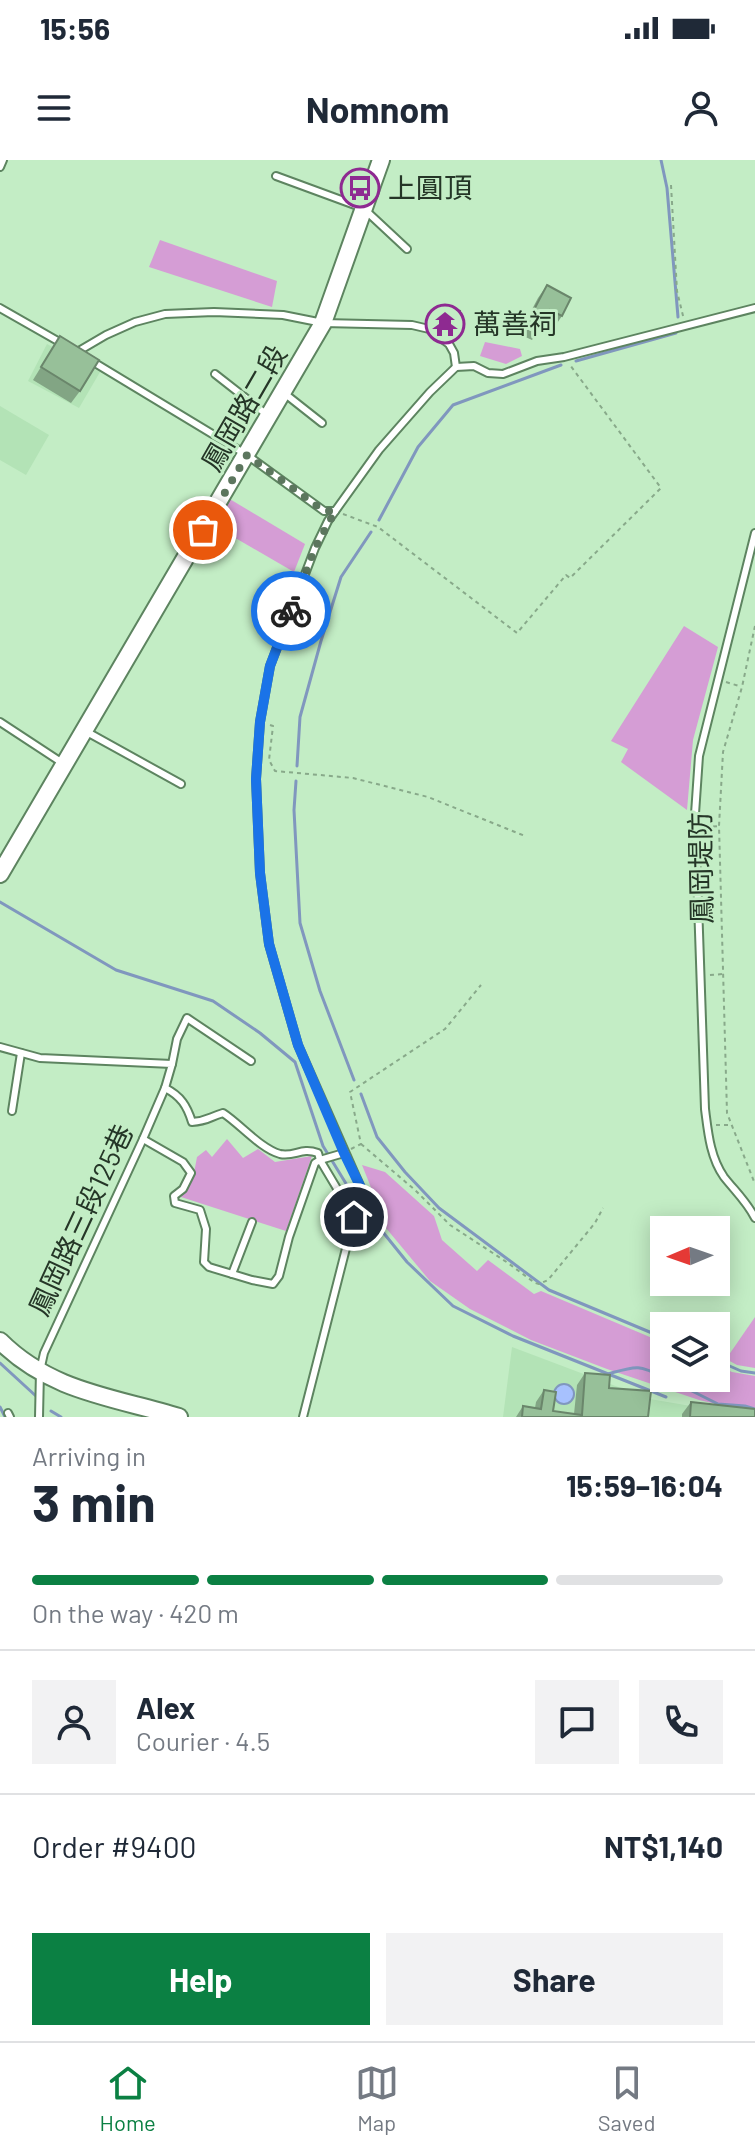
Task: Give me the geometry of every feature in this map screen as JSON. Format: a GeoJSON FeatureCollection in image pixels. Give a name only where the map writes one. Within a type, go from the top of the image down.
{"type":"FeatureCollection","features":[{"type":"Feature","properties":{"kind":"street","name":"鳳岡路二段"},"geometry":{"type":"LineString","coordinates":[[0,874],[323,323],[381,160]]}},
{"type":"Feature","properties":{"kind":"street"},"geometry":{"type":"LineString","coordinates":[[0,1341],[40,1371],[76,1389],[179,1417]]}},
{"type":"Feature","properties":{"kind":"lane"},"geometry":{"type":"LineString","coordinates":[[0,167],[3,160]]}},
{"type":"Feature","properties":{"kind":"lane"},"geometry":{"type":"LineString","coordinates":[[276,176],[363,208],[407,249]]}},
{"type":"Feature","properties":{"kind":"lane"},"geometry":{"type":"LineString","coordinates":[[0,308],[247,455],[324,511],[335,511]]}},
{"type":"Feature","properties":{"kind":"lane"},"geometry":{"type":"LineString","coordinates":[[303,1417],[362,1190],[298,1045],[269,944],[260,873],[256,779],[260,722],[270,666],[315,548],[335,511],[379,450],[456,367],[474,366],[488,373],[503,374],[537,361],[564,357],[755,308]]}},
{"type":"Feature","properties":{"kind":"lane"},"geometry":{"type":"LineString","coordinates":[[77,352],[135,322],[165,314],[214,312],[283,315],[323,323],[412,325],[429,329],[449,344],[456,367]]}},
{"type":"Feature","properties":{"kind":"lane"},"geometry":{"type":"LineString","coordinates":[[215,374],[269,417]]}},
{"type":"Feature","properties":{"kind":"lane"},"geometry":{"type":"LineString","coordinates":[[283,393],[322,423]]}},
{"type":"Feature","properties":{"kind":"lane"},"geometry":{"type":"LineString","coordinates":[[755,533],[699,756],[696,827],[705,1109],[710,1147],[722,1174],[747,1203],[755,1218]]}},
{"type":"Feature","properties":{"kind":"lane"},"geometry":{"type":"LineString","coordinates":[[0,722],[64,764]]}},
{"type":"Feature","properties":{"kind":"lane"},"geometry":{"type":"LineString","coordinates":[[84,731],[181,784]]}},
{"type":"Feature","properties":{"kind":"lane","name":"鳳岡路三段125巷"},"geometry":{"type":"LineString","coordinates":[[39,1417],[40,1371],[44,1353],[165,1088],[177,1039],[187,1018],[251,1061]]}},
{"type":"Feature","properties":{"kind":"lane"},"geometry":{"type":"LineString","coordinates":[[0,1047],[40,1058],[172,1064]]}},
{"type":"Feature","properties":{"kind":"lane"},"geometry":{"type":"LineString","coordinates":[[12,1111],[21,1053]]}},
{"type":"Feature","properties":{"kind":"lane"},"geometry":{"type":"LineString","coordinates":[[165,1088],[180,1097],[192,1122],[206,1121],[223,1113],[277,1153],[290,1155],[310,1150],[318,1153],[354,1217]]}},
{"type":"Feature","properties":{"kind":"lane"},"geometry":{"type":"LineString","coordinates":[[143,1139],[183,1162],[191,1173],[183,1189],[174,1196],[175,1203],[200,1210],[206,1229],[204,1262],[209,1267],[273,1284],[279,1276],[315,1163],[344,1153]]}},
{"type":"Feature","properties":{"kind":"lane"},"geometry":{"type":"LineString","coordinates":[[232,1274],[252,1222]]}},
{"type":"Feature","properties":{"kind":"path"},"geometry":{"type":"LineString","coordinates":[[671,185],[677,291],[685,325]]}},
{"type":"Feature","properties":{"kind":"path"},"geometry":{"type":"LineString","coordinates":[[335,511],[378,527],[517,633],[566,575],[570,578],[661,488],[564,357]]}},
{"type":"Feature","properties":{"kind":"path","name":"鳳岡堤防"},"geometry":{"type":"LineString","coordinates":[[732,1125],[727,1113],[719,826],[723,752],[742,687],[755,626]]}},
{"type":"Feature","properties":{"kind":"path"},"geometry":{"type":"LineString","coordinates":[[717,680],[742,687]]}},
{"type":"Feature","properties":{"kind":"path"},"geometry":{"type":"LineString","coordinates":[[260,722],[273,726],[269,760],[275,771],[353,778],[428,797],[525,836]]}},
{"type":"Feature","properties":{"kind":"path"},"geometry":{"type":"LineString","coordinates":[[696,827],[719,826]]}},
{"type":"Feature","properties":{"kind":"path"},"geometry":{"type":"LineString","coordinates":[[700,976],[723,974]]}},
{"type":"Feature","properties":{"kind":"path"},"geometry":{"type":"LineString","coordinates":[[481,985],[445,1029],[350,1092],[361,1144],[450,1225],[535,1283],[548,1280],[595,1223],[603,1208]]}},
{"type":"Feature","properties":{"kind":"path"},"geometry":{"type":"LineString","coordinates":[[707,1125],[732,1125],[755,1184]]}},
{"type":"Feature","properties":{"kind":"path"},"geometry":{"type":"LineString","coordinates":[[344,1153],[361,1144]]}},
{"type":"Feature","properties":{"kind":"shaded area"},"geometry":{"type":"Polygon","coordinates":[[[160,240],[277,281],[272,307],[149,267],[160,240]]]}},
{"type":"Feature","properties":{"kind":"shaded area"},"geometry":{"type":"Polygon","coordinates":[[[485,342],[520,349],[522,356],[506,364],[480,356],[485,342]]]}},
{"type":"Feature","properties":{"kind":"shaded area"},"geometry":{"type":"Polygon","coordinates":[[[47,344],[100,372],[79,408],[28,381],[47,344]]]}},
{"type":"Feature","properties":{"kind":"shaded area"},"geometry":{"type":"Polygon","coordinates":[[[0,406],[49,435],[26,475],[0,460],[0,406]]]}},
{"type":"Feature","properties":{"kind":"shaded area"},"geometry":{"type":"Polygon","coordinates":[[[228,498],[305,544],[294,572],[213,525],[228,498]]]}},
{"type":"Feature","properties":{"kind":"shaded area"},"geometry":{"type":"Polygon","coordinates":[[[684,626],[718,647],[693,740],[687,810],[621,762],[628,749],[611,741],[684,626]]]}},
{"type":"Feature","properties":{"kind":"shaded area"},"geometry":{"type":"Polygon","coordinates":[[[227,1139],[243,1158],[258,1149],[275,1162],[312,1156],[286,1231],[181,1197],[194,1173],[197,1157],[206,1150],[212,1157],[227,1139]]]}},
{"type":"Feature","properties":{"kind":"shaded area"},"geometry":{"type":"Polygon","coordinates":[[[362,1165],[385,1172],[434,1216],[442,1240],[477,1271],[488,1260],[534,1294],[541,1291],[650,1337],[650,1383],[531,1340],[470,1309],[430,1281],[376,1216],[376,1200],[362,1165]]]}},
{"type":"Feature","properties":{"kind":"shaded area"},"geometry":{"type":"Polygon","coordinates":[[[755,1317],[755,1368],[730,1361],[730,1353],[755,1317]]]}},
{"type":"Feature","properties":{"kind":"shaded area"},"geometry":{"type":"Polygon","coordinates":[[[512,1347],[650,1399],[755,1417],[503,1417],[512,1347]]]}},
{"type":"Feature","properties":{"kind":"shaded area"},"geometry":{"type":"Polygon","coordinates":[[[730,1371],[755,1376],[755,1413],[675,1392],[730,1392],[730,1371]]]}},
{"type":"Feature","properties":{"kind":"water"},"geometry":{"type":"Polygon","coordinates":[[[564,1384],[571,1387],[574,1394],[571,1401],[564,1404],[557,1401],[554,1394],[557,1387],[564,1384]]]}},
{"type":"Feature","properties":{"kind":"building"},"geometry":{"type":"Polygon","coordinates":[[[547,285],[571,298],[562,316],[550,310],[541,328],[528,321],[547,285]]]}},
{"type":"Feature","properties":{"kind":"building"},"geometry":{"type":"Polygon","coordinates":[[[443,309],[460,311],[459,321],[442,318],[443,309]]]}},
{"type":"Feature","properties":{"kind":"building"},"geometry":{"type":"Polygon","coordinates":[[[60,336],[99,360],[80,391],[41,367],[60,336]]]}},
{"type":"Feature","properties":{"kind":"building"},"geometry":{"type":"Polygon","coordinates":[[[585,1373],[610,1375],[609,1388],[651,1392],[648,1417],[522,1417],[523,1406],[541,1409],[544,1390],[556,1392],[553,1411],[582,1415],[585,1373]]]}},
{"type":"Feature","properties":{"kind":"building"},"geometry":{"type":"Polygon","coordinates":[[[691,1402],[755,1409],[755,1417],[690,1417],[691,1402]]]}},
{"type":"Feature","properties":{"kind":"waterway"},"geometry":{"type":"LineString","coordinates":[[661,160],[667,188],[678,317]]}},
{"type":"Feature","properties":{"kind":"waterway"},"geometry":{"type":"LineString","coordinates":[[576,361],[676,333]]}},
{"type":"Feature","properties":{"kind":"waterway"},"geometry":{"type":"LineString","coordinates":[[379,520],[418,447],[453,405],[561,365]]}},
{"type":"Feature","properties":{"kind":"waterway"},"geometry":{"type":"LineString","coordinates":[[297,766],[300,717],[341,577],[371,532]]}},
{"type":"Feature","properties":{"kind":"waterway"},"geometry":{"type":"LineString","coordinates":[[296,781],[294,810],[300,923],[320,991],[354,1080]]}},
{"type":"Feature","properties":{"kind":"waterway"},"geometry":{"type":"LineString","coordinates":[[0,902],[116,970],[213,1001],[295,1062],[323,1146],[353,1195],[407,1262],[453,1306],[513,1336],[666,1397]]}},
{"type":"Feature","properties":{"kind":"waterway"},"geometry":{"type":"LineString","coordinates":[[361,1094],[377,1137],[439,1208],[549,1290],[650,1332]]}},
{"type":"Feature","properties":{"kind":"waterway"},"geometry":{"type":"LineString","coordinates":[[0,1363],[37,1397]]}},
{"type":"Feature","properties":{"kind":"waterway"},"geometry":{"type":"LineString","coordinates":[[730,1366],[755,1373]]}},
{"type":"Feature","properties":{"kind":"waterway"},"geometry":{"type":"LineString","coordinates":[[608,1374],[636,1368],[650,1371]]}},
{"type":"Feature","properties":{"kind":"waterway"},"geometry":{"type":"LineString","coordinates":[[694,1392],[718,1404],[755,1409]]}},
{"type":"Feature","properties":{"kind":"waterway"},"geometry":{"type":"LineString","coordinates":[[0,1407],[5,1417]]}},
{"type":"Feature","properties":{"kind":"waterway"},"geometry":{"type":"LineString","coordinates":[[51,1411],[61,1417]]}},
{"type":"Feature","properties":{"kind":"way so far"},"geometry":{"type":"LineString","coordinates":[[203,530],[247,455],[324,511],[335,511],[315,548],[291,611]]}},
{"type":"Feature","properties":{"kind":"place","name":"上圓頂"},"geometry":{"type":"Point","coordinates":[360,188]}},
{"type":"Feature","properties":{"kind":"place","name":"萬善祠"},"geometry":{"type":"Point","coordinates":[445,324]}},
{"type":"Feature","properties":{"kind":"route"},"geometry":{"type":"LineString","coordinates":[[291,611],[270,666],[260,722],[256,779],[260,873],[269,944],[298,1045],[362,1190],[354,1217]]}}]}
